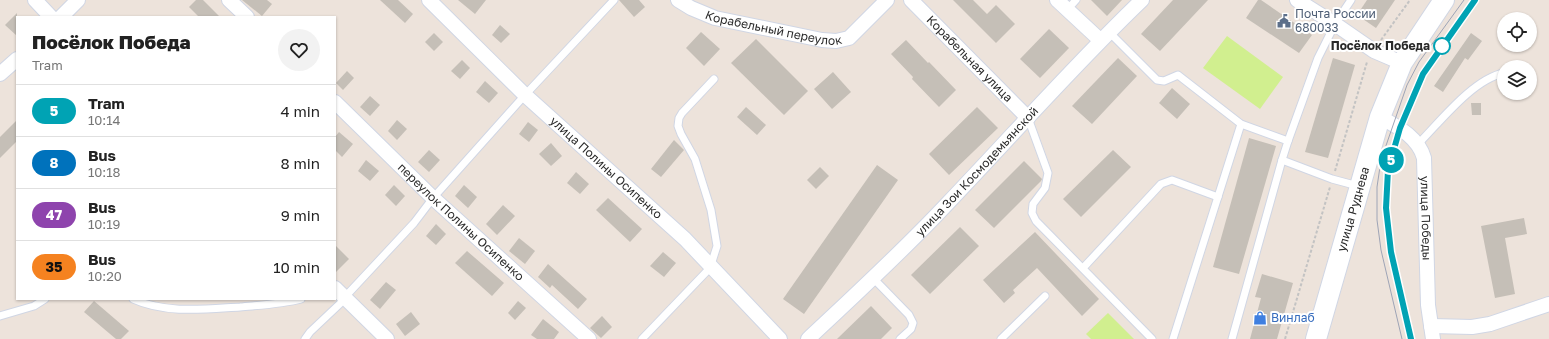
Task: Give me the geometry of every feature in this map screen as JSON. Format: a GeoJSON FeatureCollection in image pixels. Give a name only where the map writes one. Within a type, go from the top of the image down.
{"type":"FeatureCollection","features":[{"type":"Feature","properties":{"kind":"main road","name":"улица Руднева"},"geometry":{"type":"LineString","coordinates":[[1316,339],[1380,117],[1402,63],[1444,0]]}},
{"type":"Feature","properties":{"kind":"street"},"geometry":{"type":"LineString","coordinates":[[35,0],[49,16]]}},
{"type":"Feature","properties":{"kind":"street"},"geometry":{"type":"LineString","coordinates":[[62,16],[78,0]]}},
{"type":"Feature","properties":{"kind":"street"},"geometry":{"type":"LineString","coordinates":[[229,0],[246,16]]}},
{"type":"Feature","properties":{"kind":"street","name":"улица Полины Осипенко"},"geometry":{"type":"LineString","coordinates":[[429,0],[525,95],[684,240],[780,339]]}},
{"type":"Feature","properties":{"kind":"street","name":"Корабельный переулок"},"geometry":{"type":"LineString","coordinates":[[678,0],[691,8],[715,18],[822,40],[836,41],[849,38],[887,0]]}},
{"type":"Feature","properties":{"kind":"street","name":"Корабельная улица"},"geometry":{"type":"LineString","coordinates":[[911,0],[1028,118]]}},
{"type":"Feature","properties":{"kind":"street","name":"улица Зои Космодемьянской"},"geometry":{"type":"LineString","coordinates":[[808,339],[873,278],[946,205],[1104,36],[1142,0]]}},
{"type":"Feature","properties":{"kind":"street"},"geometry":{"type":"LineString","coordinates":[[1298,0],[1374,51],[1402,63]]}},
{"type":"Feature","properties":{"kind":"street"},"geometry":{"type":"LineString","coordinates":[[1067,3],[1104,36]]}},
{"type":"Feature","properties":{"kind":"street"},"geometry":{"type":"LineString","coordinates":[[0,74],[16,60]]}},
{"type":"Feature","properties":{"kind":"street","name":"переулок Полины Осипенко"},"geometry":{"type":"LineString","coordinates":[[336,103],[433,198],[589,339]]}},
{"type":"Feature","properties":{"kind":"street"},"geometry":{"type":"LineString","coordinates":[[1380,117],[1400,128],[1418,144]]}},
{"type":"Feature","properties":{"kind":"street","name":"улица Победы"},"geometry":{"type":"LineString","coordinates":[[1418,144],[1424,158],[1428,305],[1432,333]]}},
{"type":"Feature","properties":{"kind":"street"},"geometry":{"type":"LineString","coordinates":[[340,296],[387,339]]}},
{"type":"Feature","properties":{"kind":"street"},"geometry":{"type":"LineString","coordinates":[[1432,333],[1490,324],[1549,304]]}},
{"type":"Feature","properties":{"kind":"lane"},"geometry":{"type":"LineString","coordinates":[[305,339],[340,296],[414,223],[433,198],[525,95],[614,0]]}},
{"type":"Feature","properties":{"kind":"lane"},"geometry":{"type":"LineString","coordinates":[[1232,339],[1288,141],[1318,58],[1335,24],[1352,0]]}},
{"type":"Feature","properties":{"kind":"lane"},"geometry":{"type":"LineString","coordinates":[[1104,36],[1157,80],[1164,81],[1178,74],[1240,124],[1288,141]]}},
{"type":"Feature","properties":{"kind":"lane"},"geometry":{"type":"LineString","coordinates":[[1418,144],[1472,89],[1497,76]]}},
{"type":"Feature","properties":{"kind":"lane"},"geometry":{"type":"LineString","coordinates":[[642,339],[710,268],[717,246],[711,210],[695,159],[678,126],[679,118],[682,113],[714,79]]}},
{"type":"Feature","properties":{"kind":"lane"},"geometry":{"type":"LineString","coordinates":[[1028,118],[1048,173],[1046,188],[1033,204],[1032,213],[1036,221],[1152,339]]}},
{"type":"Feature","properties":{"kind":"lane"},"geometry":{"type":"LineString","coordinates":[[1173,339],[1240,124]]}},
{"type":"Feature","properties":{"kind":"lane"},"geometry":{"type":"LineString","coordinates":[[1282,160],[1332,179],[1360,186]]}},
{"type":"Feature","properties":{"kind":"lane"},"geometry":{"type":"LineString","coordinates":[[1082,268],[1161,184],[1172,180],[1218,197]]}},
{"type":"Feature","properties":{"kind":"lane"},"geometry":{"type":"LineString","coordinates":[[873,278],[909,315],[913,323],[911,329],[900,339]]}},
{"type":"Feature","properties":{"kind":"lane"},"geometry":{"type":"LineString","coordinates":[[1001,339],[1045,296]]}},
{"type":"Feature","properties":{"kind":"lane"},"geometry":{"type":"LineString","coordinates":[[0,316],[34,306],[43,300]]}},
{"type":"Feature","properties":{"kind":"lane"},"geometry":{"type":"LineString","coordinates":[[137,300],[170,308],[203,310],[268,305],[296,300]]}},
{"type":"Feature","properties":{"kind":"path"},"geometry":{"type":"LineString","coordinates":[[1285,339],[1369,58],[1410,0]]}},
{"type":"Feature","properties":{"kind":"green space"},"geometry":{"type":"Polygon","coordinates":[[[1227,36],[1283,77],[1260,109],[1203,68],[1227,36]]]}},
{"type":"Feature","properties":{"kind":"green space"},"geometry":{"type":"Polygon","coordinates":[[[1108,313],[1134,339],[1091,339],[1086,334],[1108,313]]]}},
{"type":"Feature","properties":{"kind":"building"},"geometry":{"type":"Polygon","coordinates":[[[196,0],[203,0],[219,16],[198,16],[189,7],[196,0]]]}},
{"type":"Feature","properties":{"kind":"building"},"geometry":{"type":"Polygon","coordinates":[[[242,0],[267,0],[272,4],[262,16],[242,0]]]}},
{"type":"Feature","properties":{"kind":"building"},"geometry":{"type":"Polygon","coordinates":[[[380,0],[398,0],[413,14],[405,23],[380,0]]]}},
{"type":"Feature","properties":{"kind":"building"},"geometry":{"type":"Polygon","coordinates":[[[458,0],[486,0],[475,14],[458,0]]]}},
{"type":"Feature","properties":{"kind":"building"},"geometry":{"type":"Polygon","coordinates":[[[619,0],[639,0],[645,7],[634,17],[619,0]]]}},
{"type":"Feature","properties":{"kind":"building"},"geometry":{"type":"Polygon","coordinates":[[[953,0],[973,0],[987,14],[996,5],[1015,24],[996,43],[953,0]]]}},
{"type":"Feature","properties":{"kind":"building"},"geometry":{"type":"Polygon","coordinates":[[[1091,0],[1122,0],[1107,16],[1091,0]]]}},
{"type":"Feature","properties":{"kind":"building"},"geometry":{"type":"Polygon","coordinates":[[[1173,0],[1208,0],[1160,51],[1141,34],[1173,0]]]}},
{"type":"Feature","properties":{"kind":"building"},"geometry":{"type":"Polygon","coordinates":[[[1258,0],[1261,0],[1312,35],[1299,53],[1246,18],[1258,0]]]}},
{"type":"Feature","properties":{"kind":"building"},"geometry":{"type":"Polygon","coordinates":[[[1367,0],[1395,0],[1376,28],[1357,15],[1367,0]]]}},
{"type":"Feature","properties":{"kind":"building"},"geometry":{"type":"Polygon","coordinates":[[[17,13],[16,35],[5,25],[17,13]]]}},
{"type":"Feature","properties":{"kind":"building"},"geometry":{"type":"Polygon","coordinates":[[[500,25],[510,34],[501,43],[492,35],[500,25]]]}},
{"type":"Feature","properties":{"kind":"building"},"geometry":{"type":"Polygon","coordinates":[[[1049,29],[1069,48],[1040,78],[1020,59],[1049,29]]]}},
{"type":"Feature","properties":{"kind":"building"},"geometry":{"type":"Polygon","coordinates":[[[701,32],[720,49],[704,66],[686,48],[701,32]]]}},
{"type":"Feature","properties":{"kind":"building"},"geometry":{"type":"Polygon","coordinates":[[[434,33],[443,42],[434,51],[425,42],[434,33]]]}},
{"type":"Feature","properties":{"kind":"building"},"geometry":{"type":"Polygon","coordinates":[[[1471,33],[1482,41],[1468,60],[1465,58],[1443,92],[1434,86],[1471,33]]]}},
{"type":"Feature","properties":{"kind":"building"},"geometry":{"type":"Polygon","coordinates":[[[756,39],[808,91],[784,115],[731,63],[756,39]]]}},
{"type":"Feature","properties":{"kind":"building"},"geometry":{"type":"Polygon","coordinates":[[[906,40],[956,90],[939,107],[912,79],[913,77],[891,54],[906,40]]]}},
{"type":"Feature","properties":{"kind":"building"},"geometry":{"type":"Polygon","coordinates":[[[1118,58],[1137,76],[1092,124],[1072,106],[1118,58]]]}},
{"type":"Feature","properties":{"kind":"building"},"geometry":{"type":"Polygon","coordinates":[[[1333,58],[1355,65],[1328,158],[1305,152],[1333,58]]]}},
{"type":"Feature","properties":{"kind":"building"},"geometry":{"type":"Polygon","coordinates":[[[462,60],[470,68],[460,79],[451,71],[462,60]]]}},
{"type":"Feature","properties":{"kind":"building"},"geometry":{"type":"Polygon","coordinates":[[[347,71],[354,78],[343,90],[336,83],[347,71]]]}},
{"type":"Feature","properties":{"kind":"building"},"geometry":{"type":"Polygon","coordinates":[[[833,72],[851,92],[832,109],[814,89],[833,72]]]}},
{"type":"Feature","properties":{"kind":"building"},"geometry":{"type":"Polygon","coordinates":[[[485,81],[498,93],[489,103],[476,92],[485,81]]]}},
{"type":"Feature","properties":{"kind":"building"},"geometry":{"type":"Polygon","coordinates":[[[1172,88],[1190,104],[1177,119],[1159,103],[1172,88]]]}},
{"type":"Feature","properties":{"kind":"building"},"geometry":{"type":"Polygon","coordinates":[[[370,96],[380,105],[370,116],[360,107],[370,96]]]}},
{"type":"Feature","properties":{"kind":"building"},"geometry":{"type":"Polygon","coordinates":[[[1471,103],[1481,103],[1481,115],[1472,115],[1471,103]]]}},
{"type":"Feature","properties":{"kind":"building"},"geometry":{"type":"Polygon","coordinates":[[[746,107],[766,125],[757,135],[737,117],[746,107]]]}},
{"type":"Feature","properties":{"kind":"building"},"geometry":{"type":"Polygon","coordinates":[[[977,107],[998,128],[949,175],[929,154],[977,107]]]}},
{"type":"Feature","properties":{"kind":"building"},"geometry":{"type":"Polygon","coordinates":[[[397,120],[407,129],[397,140],[388,131],[397,120]]]}},
{"type":"Feature","properties":{"kind":"building"},"geometry":{"type":"Polygon","coordinates":[[[16,121],[16,142],[0,158],[0,137],[16,121]]]}},
{"type":"Feature","properties":{"kind":"building"},"geometry":{"type":"Polygon","coordinates":[[[528,122],[538,130],[529,142],[519,134],[528,122]]]}},
{"type":"Feature","properties":{"kind":"building"},"geometry":{"type":"Polygon","coordinates":[[[339,132],[353,144],[342,157],[336,151],[336,136],[339,132]]]}},
{"type":"Feature","properties":{"kind":"building"},"geometry":{"type":"Polygon","coordinates":[[[1249,138],[1276,146],[1239,274],[1213,267],[1249,138]]]}},
{"type":"Feature","properties":{"kind":"building"},"geometry":{"type":"Polygon","coordinates":[[[674,140],[684,150],[661,177],[651,169],[674,140]]]}},
{"type":"Feature","properties":{"kind":"building"},"geometry":{"type":"Polygon","coordinates":[[[551,143],[562,156],[551,166],[539,154],[551,143]]]}},
{"type":"Feature","properties":{"kind":"building"},"geometry":{"type":"Polygon","coordinates":[[[429,150],[440,160],[429,172],[418,162],[429,150]]]}},
{"type":"Feature","properties":{"kind":"building"},"geometry":{"type":"Polygon","coordinates":[[[1113,150],[1131,167],[1081,217],[1063,199],[1113,150]]]}},
{"type":"Feature","properties":{"kind":"building"},"geometry":{"type":"Polygon","coordinates":[[[366,160],[379,171],[370,181],[358,171],[366,160]]]}},
{"type":"Feature","properties":{"kind":"building"},"geometry":{"type":"Polygon","coordinates":[[[1024,161],[1042,179],[994,228],[975,210],[1024,161]]]}},
{"type":"Feature","properties":{"kind":"building"},"geometry":{"type":"Polygon","coordinates":[[[877,165],[898,180],[804,314],[783,299],[877,165]]]}},
{"type":"Feature","properties":{"kind":"building"},"geometry":{"type":"Polygon","coordinates":[[[820,167],[829,176],[816,189],[807,180],[820,167]]]}},
{"type":"Feature","properties":{"kind":"building"},"geometry":{"type":"Polygon","coordinates":[[[576,172],[589,184],[580,194],[567,183],[576,172]]]}},
{"type":"Feature","properties":{"kind":"building"},"geometry":{"type":"Polygon","coordinates":[[[394,185],[405,196],[396,206],[385,195],[394,185]]]}},
{"type":"Feature","properties":{"kind":"building"},"geometry":{"type":"Polygon","coordinates":[[[464,185],[477,197],[468,208],[455,196],[464,185]]]}},
{"type":"Feature","properties":{"kind":"building"},"geometry":{"type":"Polygon","coordinates":[[[608,198],[642,229],[630,242],[596,210],[608,198]]]}},
{"type":"Feature","properties":{"kind":"building"},"geometry":{"type":"Polygon","coordinates":[[[503,205],[515,216],[497,235],[486,224],[503,205]]]}},
{"type":"Feature","properties":{"kind":"building"},"geometry":{"type":"Polygon","coordinates":[[[1524,218],[1527,234],[1505,238],[1515,294],[1495,298],[1481,226],[1524,218]]]}},
{"type":"Feature","properties":{"kind":"building"},"geometry":{"type":"Polygon","coordinates":[[[436,224],[446,234],[436,245],[426,236],[436,224]]]}},
{"type":"Feature","properties":{"kind":"building"},"geometry":{"type":"Polygon","coordinates":[[[960,227],[979,246],[930,294],[911,275],[960,227]]]}},
{"type":"Feature","properties":{"kind":"building"},"geometry":{"type":"Polygon","coordinates":[[[1035,232],[1099,299],[1082,316],[1037,268],[1013,290],[1015,293],[1004,303],[983,280],[1035,232]]]}},
{"type":"Feature","properties":{"kind":"building"},"geometry":{"type":"Polygon","coordinates":[[[519,238],[535,251],[525,264],[509,251],[519,238]]]}},
{"type":"Feature","properties":{"kind":"building"},"geometry":{"type":"Polygon","coordinates":[[[336,246],[349,259],[336,272],[336,246]]]}},
{"type":"Feature","properties":{"kind":"building"},"geometry":{"type":"Polygon","coordinates":[[[467,251],[504,283],[492,296],[455,263],[467,251]]]}},
{"type":"Feature","properties":{"kind":"building"},"geometry":{"type":"Polygon","coordinates":[[[663,252],[676,263],[664,277],[650,266],[663,252]]]}},
{"type":"Feature","properties":{"kind":"building"},"geometry":{"type":"Polygon","coordinates":[[[548,264],[587,299],[578,309],[552,285],[550,288],[538,277],[548,264]]]}},
{"type":"Feature","properties":{"kind":"building"},"geometry":{"type":"Polygon","coordinates":[[[1262,274],[1293,283],[1277,339],[1250,339],[1261,298],[1255,297],[1262,274]]]}},
{"type":"Feature","properties":{"kind":"building"},"geometry":{"type":"Polygon","coordinates":[[[386,282],[396,290],[380,309],[370,300],[386,282]]]}},
{"type":"Feature","properties":{"kind":"building"},"geometry":{"type":"Polygon","coordinates":[[[94,301],[129,331],[121,339],[116,339],[84,312],[94,301]]]}},
{"type":"Feature","properties":{"kind":"building"},"geometry":{"type":"Polygon","coordinates":[[[518,301],[526,308],[515,320],[508,313],[518,301]]]}},
{"type":"Feature","properties":{"kind":"building"},"geometry":{"type":"Polygon","coordinates":[[[871,306],[892,328],[881,339],[837,339],[871,306]]]}},
{"type":"Feature","properties":{"kind":"building"},"geometry":{"type":"Polygon","coordinates":[[[411,312],[420,324],[405,336],[396,324],[411,312]]]}},
{"type":"Feature","properties":{"kind":"building"},"geometry":{"type":"Polygon","coordinates":[[[602,316],[612,327],[601,338],[590,328],[602,316]]]}},
{"type":"Feature","properties":{"kind":"building"},"geometry":{"type":"Polygon","coordinates":[[[543,319],[559,332],[554,339],[537,339],[531,335],[543,319]]]}},
{"type":"Feature","properties":{"kind":"tram line"},"geometry":{"type":"LineString","coordinates":[[1402,339],[1381,250],[1377,220],[1377,187],[1381,160],[1407,85],[1419,62],[1464,0]]}},
{"type":"Feature","properties":{"kind":"tram line"},"geometry":{"type":"LineString","coordinates":[[1411,339],[1391,252],[1386,208],[1388,170],[1400,128],[1423,74],[1475,0]]}},
{"type":"Feature","properties":{"kind":"tram line","name":"5"},"geometry":{"type":"LineString","coordinates":[[1411,339],[1391,252],[1386,208],[1388,170],[1400,128],[1423,74],[1475,0]]}},
{"type":"Feature","properties":{"kind":"place","name":"Почта России 680033"},"geometry":{"type":"Point","coordinates":[1284,21]}},
{"type":"Feature","properties":{"kind":"place","name":"Посёлок Победа"},"geometry":{"type":"Point","coordinates":[1442,46]}},
{"type":"Feature","properties":{"kind":"place","name":"Винлаб"},"geometry":{"type":"Point","coordinates":[1260,318]}}]}
